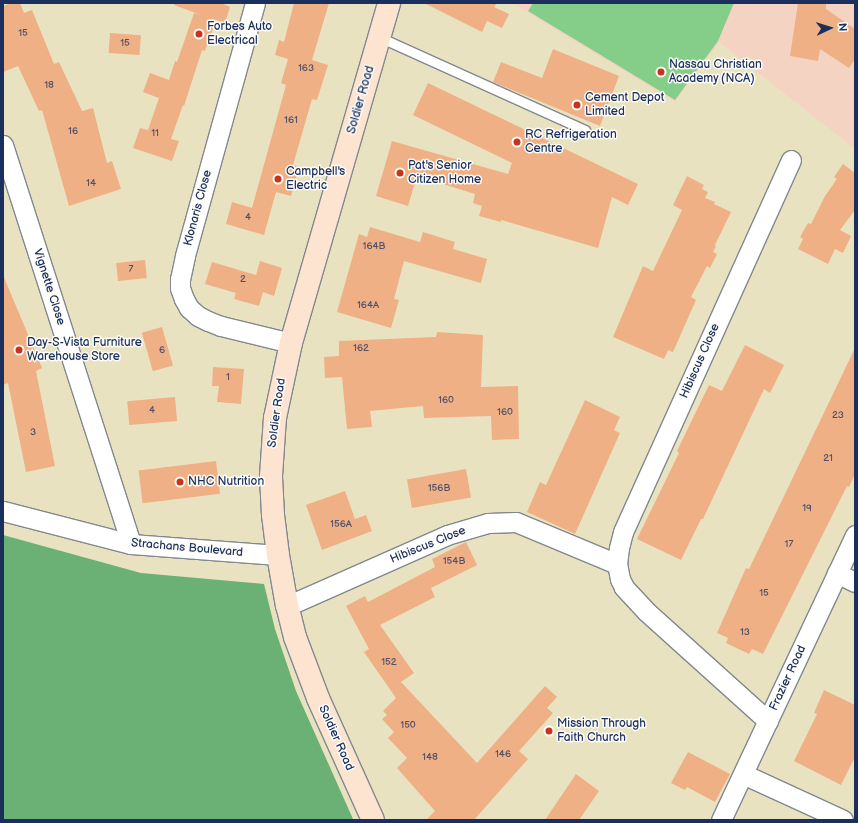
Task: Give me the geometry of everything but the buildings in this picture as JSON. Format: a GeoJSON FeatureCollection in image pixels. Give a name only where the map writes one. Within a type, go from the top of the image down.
{"type":"FeatureCollection","features":[{"type":"Feature","properties":{"kind":"main road","name":"Soldier Road"},"geometry":{"type":"LineString","coordinates":[[373,820],[318,698],[296,637],[287,606],[273,515],[272,445],[280,386],[291,343],[389,3]]}},
{"type":"Feature","properties":{"kind":"street","name":"Klonaris Close"},"geometry":{"type":"LineString","coordinates":[[255,3],[185,256],[180,278],[180,288],[189,308],[198,316],[208,321],[221,326],[291,343]]}},
{"type":"Feature","properties":{"kind":"street","name":"Vignette Close"},"geometry":{"type":"LineString","coordinates":[[3,144],[131,544]]}},
{"type":"Feature","properties":{"kind":"street","name":"Hibiscus Close"},"geometry":{"type":"LineString","coordinates":[[768,721],[646,611],[624,587],[620,579],[617,564],[619,548],[624,532],[791,160]]}},
{"type":"Feature","properties":{"kind":"street","name":"Strachans Boulevard"},"geometry":{"type":"LineString","coordinates":[[3,511],[131,544],[278,555]]}},
{"type":"Feature","properties":{"kind":"street","name":"Hibiscus Close"},"geometry":{"type":"LineString","coordinates":[[287,606],[447,535],[488,523],[516,522],[617,564]]}},
{"type":"Feature","properties":{"kind":"street","name":"Frazier Road"},"geometry":{"type":"LineString","coordinates":[[721,820],[855,535]]}},
{"type":"Feature","properties":{"kind":"street"},"geometry":{"type":"LineString","coordinates":[[837,573],[855,582]]}},
{"type":"Feature","properties":{"kind":"street"},"geometry":{"type":"LineString","coordinates":[[743,774],[843,820]]}},
{"type":"Feature","properties":{"kind":"lane"},"geometry":{"type":"LineString","coordinates":[[379,37],[585,130]]}},
{"type":"Feature","properties":{"kind":"shaded area"},"geometry":{"type":"Polygon","coordinates":[[[512,3],[855,3],[855,149],[719,42],[675,102],[512,3]]]}},
{"type":"Feature","properties":{"kind":"green space","name":"Nassau Christian Academy (NCA)"},"geometry":{"type":"Polygon","coordinates":[[[533,3],[734,3],[718,41],[675,100],[528,11],[533,3]]]}},
{"type":"Feature","properties":{"kind":"green space"},"geometry":{"type":"Polygon","coordinates":[[[3,535],[141,573],[264,584],[275,629],[296,691],[353,819],[3,820],[3,535]]]}},
{"type":"Feature","properties":{"kind":"place","name":"Forbes Auto Electrical"},"geometry":{"type":"Point","coordinates":[199,34]}},
{"type":"Feature","properties":{"kind":"place","name":"Nassau Christian Academy (NCA)"},"geometry":{"type":"Point","coordinates":[661,72]}},
{"type":"Feature","properties":{"kind":"place","name":"Cement Depot Limited"},"geometry":{"type":"Point","coordinates":[577,105]}},
{"type":"Feature","properties":{"kind":"place","name":"RC Refrigeration Centre"},"geometry":{"type":"Point","coordinates":[517,142]}},
{"type":"Feature","properties":{"kind":"place","name":"Pat's Senior Citizen Home"},"geometry":{"type":"Point","coordinates":[400,173]}},
{"type":"Feature","properties":{"kind":"place","name":"Campbell's Electric"},"geometry":{"type":"Point","coordinates":[278,179]}},
{"type":"Feature","properties":{"kind":"place","name":"Day-S-Vista Furniture Warehouse Store"},"geometry":{"type":"Point","coordinates":[19,350]}},
{"type":"Feature","properties":{"kind":"place","name":"NHC Nutrition"},"geometry":{"type":"Point","coordinates":[180,482]}},
{"type":"Feature","properties":{"kind":"place","name":"Mission Through Faith Church"},"geometry":{"type":"Point","coordinates":[549,731]}}]}
